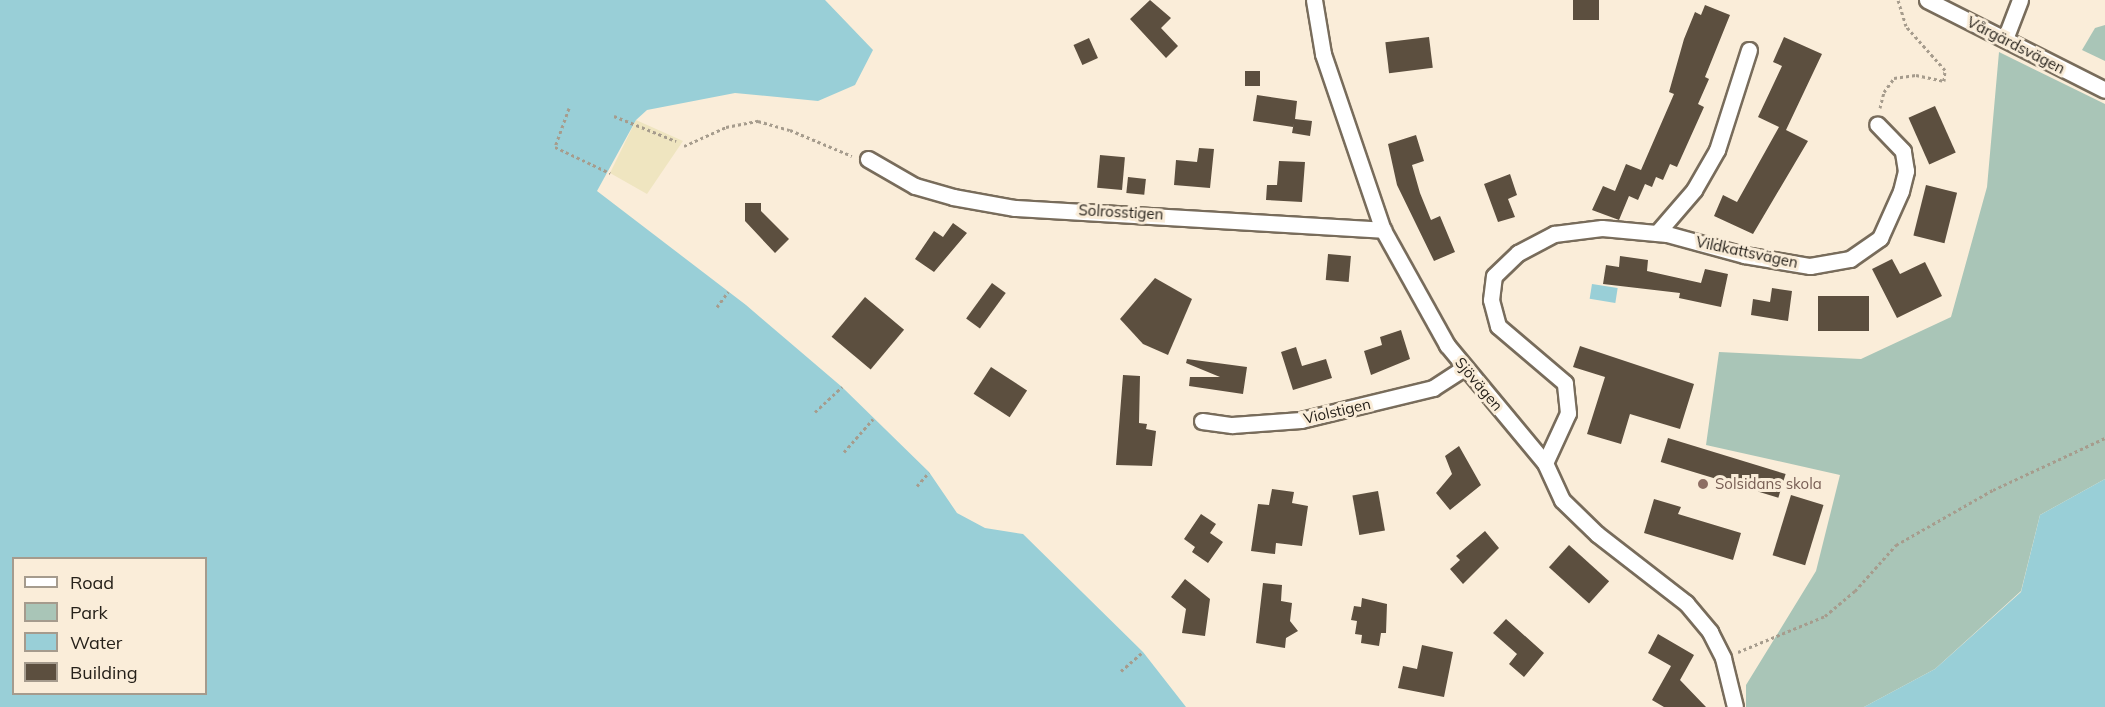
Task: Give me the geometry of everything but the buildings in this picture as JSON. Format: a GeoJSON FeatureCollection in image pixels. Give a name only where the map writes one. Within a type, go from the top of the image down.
{"type":"FeatureCollection","features":[{"type":"Feature","properties":{"kind":"street","name":"Sjövägen"},"geometry":{"type":"LineString","coordinates":[[1314,0],[1323,54],[1383,230],[1464,368],[1545,463],[1562,500],[1597,534],[1686,603],[1710,632],[1723,658],[1735,707]]}},
{"type":"Feature","properties":{"kind":"street","name":"Vårgärdsvägen"},"geometry":{"type":"LineString","coordinates":[[1927,0],[2105,90]]}},
{"type":"Feature","properties":{"kind":"street"},"geometry":{"type":"LineString","coordinates":[[2005,39],[2020,0]]}},
{"type":"Feature","properties":{"kind":"street"},"geometry":{"type":"LineString","coordinates":[[1657,233],[1694,190],[1717,150],[1749,50]]}},
{"type":"Feature","properties":{"kind":"street","name":"Vildkattsvägen"},"geometry":{"type":"LineString","coordinates":[[1545,463],[1568,413],[1565,383],[1498,326],[1491,300],[1494,276],[1518,253],[1554,234],[1602,228],[1657,233],[1744,255],[1810,266],[1850,259],[1880,238],[1902,191],[1906,171],[1903,151],[1877,124]]}},
{"type":"Feature","properties":{"kind":"street","name":"Solrosstigen"},"geometry":{"type":"LineString","coordinates":[[868,159],[915,186],[953,197],[1015,207],[1383,230]]}},
{"type":"Feature","properties":{"kind":"street","name":"Violstigen"},"geometry":{"type":"LineString","coordinates":[[1202,421],[1232,425],[1301,420],[1433,388],[1464,368]]}},
{"type":"Feature","properties":{"kind":"path"},"geometry":{"type":"LineString","coordinates":[[1877,124],[1884,92],[1894,78],[1916,75],[1944,81],[1946,70],[1906,26],[1898,0]]}},
{"type":"Feature","properties":{"kind":"path"},"geometry":{"type":"LineString","coordinates":[[570,108],[555,147],[610,173]]}},
{"type":"Feature","properties":{"kind":"path"},"geometry":{"type":"LineString","coordinates":[[614,116],[676,141]]}},
{"type":"Feature","properties":{"kind":"path"},"geometry":{"type":"LineString","coordinates":[[684,146],[726,127],[758,121],[868,159]]}},
{"type":"Feature","properties":{"kind":"path"},"geometry":{"type":"LineString","coordinates":[[717,307],[728,292]]}},
{"type":"Feature","properties":{"kind":"path"},"geometry":{"type":"LineString","coordinates":[[815,412],[842,387]]}},
{"type":"Feature","properties":{"kind":"path"},"geometry":{"type":"LineString","coordinates":[[844,452],[873,419]]}},
{"type":"Feature","properties":{"kind":"path"},"geometry":{"type":"LineString","coordinates":[[1723,658],[1824,616],[1855,591],[1896,545],[1994,490],[2105,438]]}},
{"type":"Feature","properties":{"kind":"path"},"geometry":{"type":"LineString","coordinates":[[916,486],[928,472]]}},
{"type":"Feature","properties":{"kind":"path"},"geometry":{"type":"LineString","coordinates":[[1120,671],[1143,652]]}},
{"type":"Feature","properties":{"kind":"green space"},"geometry":{"type":"Polygon","coordinates":[[[2105,25],[2105,61],[2082,50],[2095,28],[2105,25]]]}},
{"type":"Feature","properties":{"kind":"green space"},"geometry":{"type":"Polygon","coordinates":[[[1999,52],[2105,104],[2105,479],[2040,515],[2021,591],[1935,669],[1864,707],[1746,707],[1746,685],[1816,571],[1840,475],[1706,445],[1719,352],[1861,359],[1951,317],[1987,187],[1999,52]]]}},
{"type":"Feature","properties":{"kind":"sand"},"geometry":{"type":"Polygon","coordinates":[[[636,120],[683,141],[647,194],[610,173],[636,120]]]}},
{"type":"Feature","properties":{"kind":"water"},"geometry":{"type":"Polygon","coordinates":[[[0,0],[825,0],[873,50],[855,85],[818,101],[735,93],[647,110],[636,120],[597,191],[746,305],[842,387],[929,472],[957,513],[985,528],[1023,534],[1143,652],[1186,707],[0,707],[0,0]]]}},
{"type":"Feature","properties":{"kind":"water"},"geometry":{"type":"Polygon","coordinates":[[[1592,284],[1618,288],[1615,303],[1590,299],[1592,284]]]}},
{"type":"Feature","properties":{"kind":"water"},"geometry":{"type":"Polygon","coordinates":[[[2105,479],[2105,707],[1864,707],[1935,669],[2021,592],[2040,515],[2105,479]]]}},
{"type":"Feature","properties":{"kind":"place","name":"Solsidans skola"},"geometry":{"type":"Point","coordinates":[1703,484]}}]}
